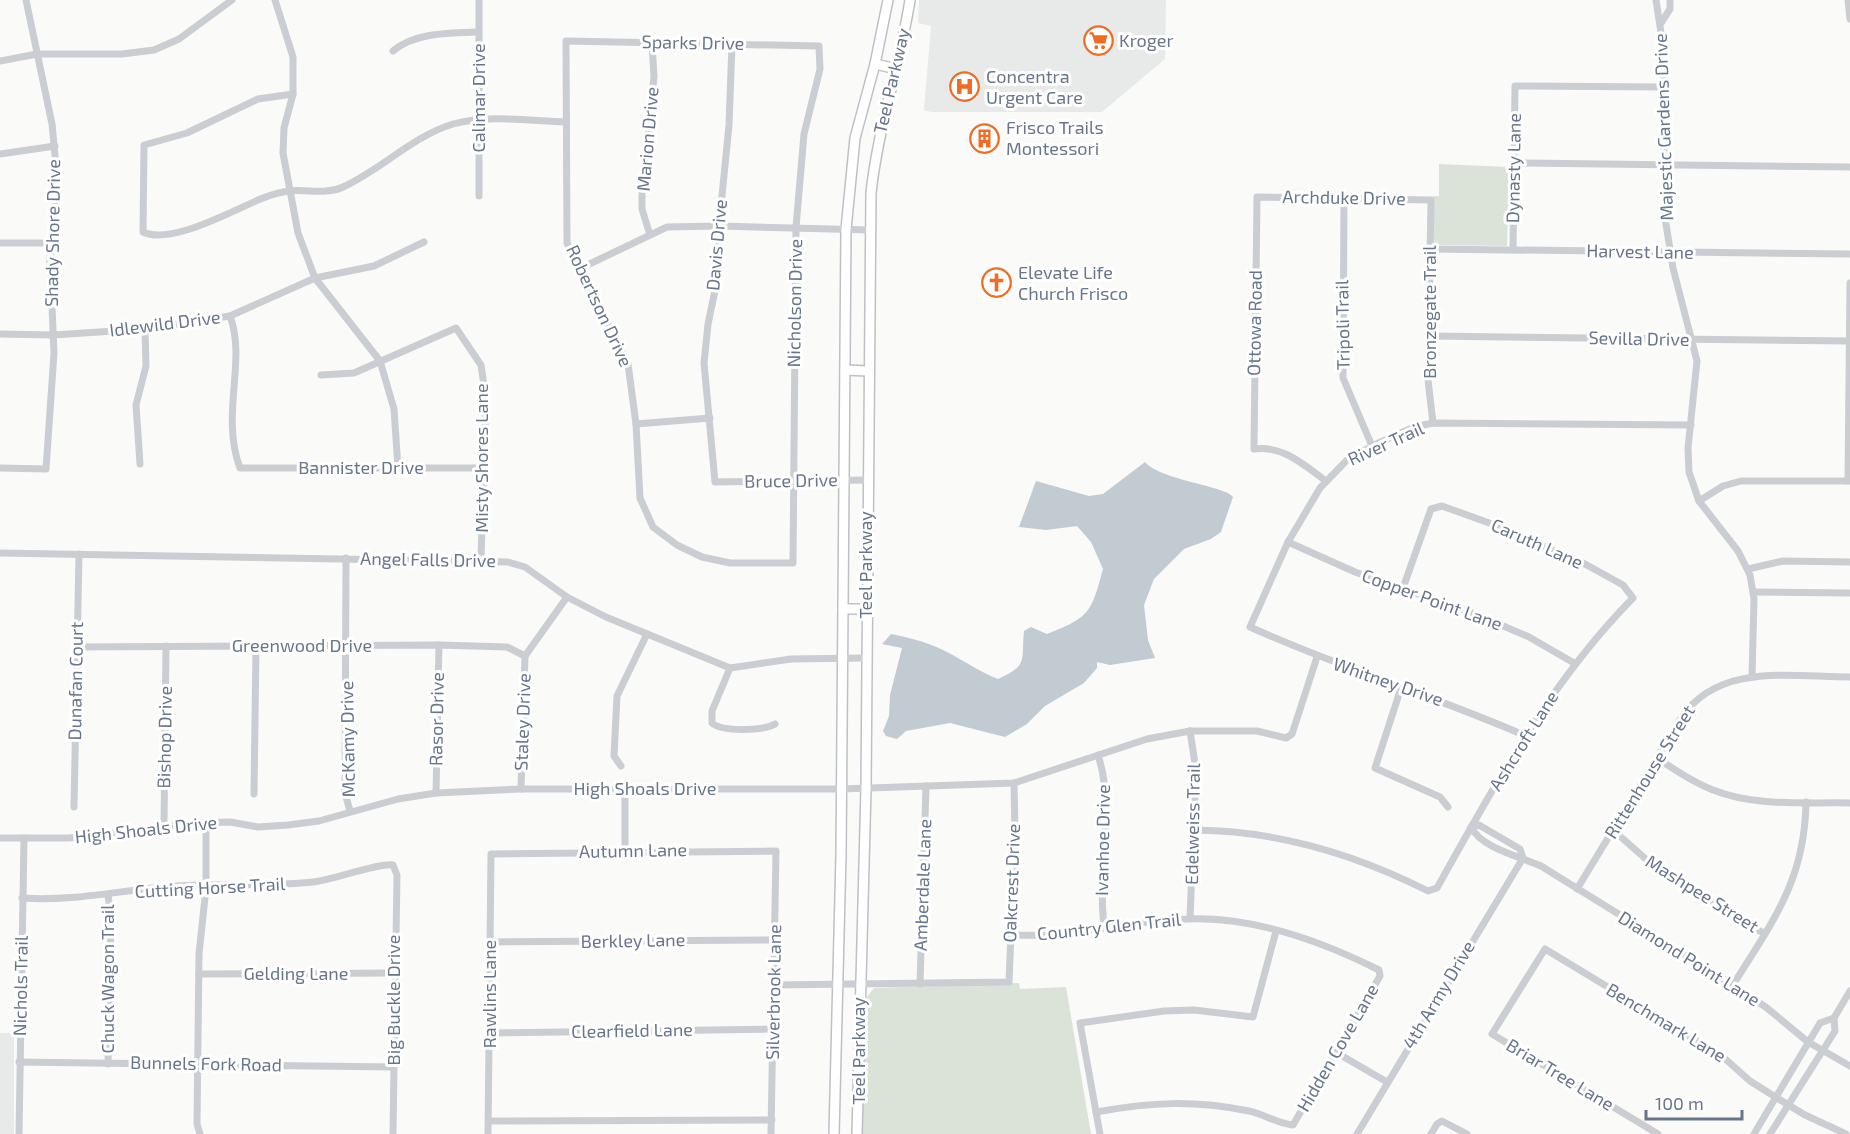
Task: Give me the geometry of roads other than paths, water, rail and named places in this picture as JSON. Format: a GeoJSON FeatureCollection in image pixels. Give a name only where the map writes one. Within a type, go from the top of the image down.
{"type":"FeatureCollection","features":[{"type":"Feature","properties":{"kind":"main road","name":"Teel Parkway"},"geometry":{"type":"LineString","coordinates":[[834,1134],[841,789],[846,229],[855,138],[875,64],[888,0]]}},
{"type":"Feature","properties":{"kind":"main road","name":"Teel Parkway"},"geometry":{"type":"LineString","coordinates":[[857,1134],[859,984],[866,788],[870,230],[874,162],[897,69],[910,0]]}},
{"type":"Feature","properties":{"kind":"main road"},"geometry":{"type":"LineString","coordinates":[[875,64],[897,69]]}},
{"type":"Feature","properties":{"kind":"main road"},"geometry":{"type":"LineString","coordinates":[[845,370],[868,371]]}},
{"type":"Feature","properties":{"kind":"main road"},"geometry":{"type":"LineString","coordinates":[[843,609],[866,609]]}},
{"type":"Feature","properties":{"kind":"street","name":"Shady Shore Drive"},"geometry":{"type":"LineString","coordinates":[[0,468],[46,469],[51,418],[53,335],[49,299],[57,176],[55,146],[26,0]]}},
{"type":"Feature","properties":{"kind":"street"},"geometry":{"type":"LineString","coordinates":[[0,61],[37,54],[122,54],[154,50],[188,33],[232,0]]}},
{"type":"Feature","properties":{"kind":"street"},"geometry":{"type":"LineString","coordinates":[[275,0],[291,48],[293,94],[283,137],[284,164],[298,233],[315,278],[380,361],[394,409],[398,468]]}},
{"type":"Feature","properties":{"kind":"street","name":"Calimar Drive"},"geometry":{"type":"LineString","coordinates":[[479,0],[479,196]]}},
{"type":"Feature","properties":{"kind":"street","name":"Majestic Gardens Drive"},"geometry":{"type":"LineString","coordinates":[[1656,0],[1661,23],[1664,206],[1670,252],[1693,339],[1698,369],[1688,464],[1690,479],[1699,501],[1738,551],[1748,569],[1754,592],[1752,676]]}},
{"type":"Feature","properties":{"kind":"street","name":"Majestic Gardens Drive"},"geometry":{"type":"LineString","coordinates":[[1661,23],[1670,9],[1670,0]]}},
{"type":"Feature","properties":{"kind":"street"},"geometry":{"type":"LineString","coordinates":[[1848,0],[1850,19]]}},
{"type":"Feature","properties":{"kind":"street"},"geometry":{"type":"LineString","coordinates":[[393,51],[404,44],[427,36],[479,32]]}},
{"type":"Feature","properties":{"kind":"street","name":"Sparks Drive"},"geometry":{"type":"LineString","coordinates":[[566,41],[819,46]]}},
{"type":"Feature","properties":{"kind":"street","name":"Robertson Drive"},"geometry":{"type":"LineString","coordinates":[[566,41],[567,243],[628,364],[636,424],[640,498],[653,527],[677,545],[702,557],[730,563],[793,562]]}},
{"type":"Feature","properties":{"kind":"street","name":"Marion Drive"},"geometry":{"type":"LineString","coordinates":[[650,235],[642,210],[642,193],[654,78],[652,43]]}},
{"type":"Feature","properties":{"kind":"street","name":"Davis Drive"},"geometry":{"type":"LineString","coordinates":[[715,482],[704,363],[708,324],[718,276],[719,226],[729,125],[732,44]]}},
{"type":"Feature","properties":{"kind":"street","name":"Nicholson Drive"},"geometry":{"type":"LineString","coordinates":[[793,562],[796,227],[804,134],[820,69],[819,46]]}},
{"type":"Feature","properties":{"kind":"street","name":"Dynasty Lane"},"geometry":{"type":"LineString","coordinates":[[1513,250],[1515,86],[1662,87]]}},
{"type":"Feature","properties":{"kind":"street"},"geometry":{"type":"LineString","coordinates":[[293,94],[258,99],[187,133],[144,145],[143,232],[153,235],[196,228],[258,200],[289,191],[340,189],[387,163],[432,133],[451,125],[479,119],[566,122]]}},
{"type":"Feature","properties":{"kind":"street"},"geometry":{"type":"LineString","coordinates":[[0,154],[55,146]]}},
{"type":"Feature","properties":{"kind":"street"},"geometry":{"type":"LineString","coordinates":[[1514,164],[1850,167]]}},
{"type":"Feature","properties":{"kind":"street","name":"Archduke Drive"},"geometry":{"type":"LineString","coordinates":[[1257,197],[1431,200]]}},
{"type":"Feature","properties":{"kind":"street","name":"Ottowa Road"},"geometry":{"type":"LineString","coordinates":[[1257,197],[1254,449],[1267,447],[1286,453],[1326,481]]}},
{"type":"Feature","properties":{"kind":"street","name":"Tripoli Trail"},"geometry":{"type":"LineString","coordinates":[[1344,198],[1343,378],[1371,446]]}},
{"type":"Feature","properties":{"kind":"street","name":"Bronzegate Trail"},"geometry":{"type":"LineString","coordinates":[[1431,200],[1428,380],[1433,423]]}},
{"type":"Feature","properties":{"kind":"street"},"geometry":{"type":"LineString","coordinates":[[579,269],[667,227],[796,227],[870,230]]}},
{"type":"Feature","properties":{"kind":"street","name":"Idlewild Drive"},"geometry":{"type":"LineString","coordinates":[[0,334],[53,335],[145,328],[230,316],[315,278],[374,266],[424,242]]}},
{"type":"Feature","properties":{"kind":"street"},"geometry":{"type":"LineString","coordinates":[[0,243],[51,243]]}},
{"type":"Feature","properties":{"kind":"street","name":"Harvest Lane"},"geometry":{"type":"LineString","coordinates":[[1430,249],[1850,254]]}},
{"type":"Feature","properties":{"kind":"street"},"geometry":{"type":"LineString","coordinates":[[1699,501],[1716,489],[1741,481],[1849,481],[1850,283]]}},
{"type":"Feature","properties":{"kind":"street","name":"Bannister Drive"},"geometry":{"type":"LineString","coordinates":[[230,316],[235,354],[231,423],[240,468],[483,468]]}},
{"type":"Feature","properties":{"kind":"street"},"geometry":{"type":"LineString","coordinates":[[140,464],[136,405],[146,366],[145,328]]}},
{"type":"Feature","properties":{"kind":"street","name":"Misty Shores Lane"},"geometry":{"type":"LineString","coordinates":[[380,361],[456,328],[462,332],[481,365],[486,399],[482,559]]}},
{"type":"Feature","properties":{"kind":"street","name":"Sevilla Drive"},"geometry":{"type":"LineString","coordinates":[[1429,336],[1850,341]]}},
{"type":"Feature","properties":{"kind":"street"},"geometry":{"type":"LineString","coordinates":[[321,375],[354,373],[380,361]]}},
{"type":"Feature","properties":{"kind":"street"},"geometry":{"type":"LineString","coordinates":[[636,424],[710,418]]}},
{"type":"Feature","properties":{"kind":"street","name":"River Trail"},"geometry":{"type":"LineString","coordinates":[[1250,627],[1304,511],[1326,481],[1347,460],[1371,446],[1414,428],[1433,423],[1691,425]]}},
{"type":"Feature","properties":{"kind":"street","name":"Bruce Drive"},"geometry":{"type":"LineString","coordinates":[[715,482],[867,480]]}},
{"type":"Feature","properties":{"kind":"street","name":"Caruth Lane"},"geometry":{"type":"LineString","coordinates":[[1403,588],[1434,506],[1443,506],[1492,524],[1585,564],[1623,585],[1633,598]]}},
{"type":"Feature","properties":{"kind":"street","name":"Copper Point Lane"},"geometry":{"type":"LineString","coordinates":[[1288,542],[1355,572],[1403,588],[1529,637],[1574,663]]}},
{"type":"Feature","properties":{"kind":"street","name":"Angel Falls Drive"},"geometry":{"type":"LineString","coordinates":[[0,553],[482,559],[508,562],[525,567],[567,597],[647,634],[730,668]]}},
{"type":"Feature","properties":{"kind":"street","name":"Dunafan Court"},"geometry":{"type":"LineString","coordinates":[[74,807],[79,555]]}},
{"type":"Feature","properties":{"kind":"street","name":"McKamy Drive"},"geometry":{"type":"LineString","coordinates":[[346,558],[345,793],[350,811]]}},
{"type":"Feature","properties":{"kind":"street"},"geometry":{"type":"LineString","coordinates":[[1748,569],[1783,561],[1850,562]]}},
{"type":"Feature","properties":{"kind":"street"},"geometry":{"type":"LineString","coordinates":[[1754,592],[1850,593]]}},
{"type":"Feature","properties":{"kind":"street","name":"Staley Drive"},"geometry":{"type":"LineString","coordinates":[[521,789],[525,656],[567,597]]}},
{"type":"Feature","properties":{"kind":"street","name":"Ashcroft Lane"},"geometry":{"type":"LineString","coordinates":[[1196,830],[1277,838],[1333,852],[1399,876],[1428,891],[1437,888],[1526,736],[1574,663],[1633,598]]}},
{"type":"Feature","properties":{"kind":"street","name":"Whitney Drive"},"geometry":{"type":"LineString","coordinates":[[1250,627],[1317,657],[1460,707],[1526,736]]}},
{"type":"Feature","properties":{"kind":"street"},"geometry":{"type":"LineString","coordinates":[[621,766],[614,756],[617,696],[647,634]]}},
{"type":"Feature","properties":{"kind":"street","name":"Greenwood Drive"},"geometry":{"type":"LineString","coordinates":[[76,647],[439,645],[507,647],[525,656]]}},
{"type":"Feature","properties":{"kind":"street","name":"Rasor Drive"},"geometry":{"type":"LineString","coordinates":[[436,793],[439,645]]}},
{"type":"Feature","properties":{"kind":"street","name":"Bishop Drive"},"geometry":{"type":"LineString","coordinates":[[164,827],[166,646]]}},
{"type":"Feature","properties":{"kind":"street"},"geometry":{"type":"LineString","coordinates":[[254,794],[256,646]]}},
{"type":"Feature","properties":{"kind":"street","name":"High Shoals Drive"},"geometry":{"type":"LineString","coordinates":[[0,838],[69,838],[206,823],[230,822],[258,827],[288,825],[319,821],[398,799],[436,793],[521,789],[841,789],[1014,783],[1147,739],[1190,730],[1257,731],[1286,738],[1292,734],[1317,657]]}},
{"type":"Feature","properties":{"kind":"street"},"geometry":{"type":"LineString","coordinates":[[775,724],[766,729],[721,728],[712,723],[712,711],[730,668],[791,659],[866,658]]}},
{"type":"Feature","properties":{"kind":"street","name":"Rittenhouse Street"},"geometry":{"type":"LineString","coordinates":[[1577,889],[1681,718],[1696,700],[1722,683],[1752,676],[1850,677]]}},
{"type":"Feature","properties":{"kind":"street"},"geometry":{"type":"LineString","coordinates":[[1402,686],[1375,768],[1440,797],[1448,807]]}},
{"type":"Feature","properties":{"kind":"street","name":"Edelweiss Trail"},"geometry":{"type":"LineString","coordinates":[[1190,730],[1196,770],[1196,830],[1190,918]]}},
{"type":"Feature","properties":{"kind":"street","name":"Ivanhoe Drive"},"geometry":{"type":"LineString","coordinates":[[1098,755],[1105,786],[1101,903],[1104,926]]}},
{"type":"Feature","properties":{"kind":"street"},"geometry":{"type":"LineString","coordinates":[[1657,758],[1696,782],[1725,794],[1755,801],[1850,803]]}},
{"type":"Feature","properties":{"kind":"street","name":"Oakcrest Drive"},"geometry":{"type":"LineString","coordinates":[[920,984],[1009,982],[1015,834],[1014,783]]}},
{"type":"Feature","properties":{"kind":"street","name":"Amberdale Lane"},"geometry":{"type":"LineString","coordinates":[[920,984],[926,786]]}},
{"type":"Feature","properties":{"kind":"street"},"geometry":{"type":"LineString","coordinates":[[625,789],[625,851]]}},
{"type":"Feature","properties":{"kind":"street"},"geometry":{"type":"LineString","coordinates":[[1733,985],[1786,899],[1798,870],[1804,840],[1806,802]]}},
{"type":"Feature","properties":{"kind":"street"},"geometry":{"type":"LineString","coordinates":[[194,1134],[197,1125],[199,974],[206,885],[206,823]]}},
{"type":"Feature","properties":{"kind":"street","name":"Diamond Point Lane"},"geometry":{"type":"LineString","coordinates":[[1471,827],[1479,825],[1520,849],[1523,858],[1733,985],[1767,1008],[1808,1042],[1850,1066]]}},
{"type":"Feature","properties":{"kind":"street","name":"Mashpee Street"},"geometry":{"type":"LineString","coordinates":[[1613,830],[1656,868],[1765,934]]}},
{"type":"Feature","properties":{"kind":"street","name":"Nichols Trail"},"geometry":{"type":"LineString","coordinates":[[19,1134],[24,838]]}},
{"type":"Feature","properties":{"kind":"street","name":"Autumn Lane"},"geometry":{"type":"LineString","coordinates":[[491,854],[776,851]]}},
{"type":"Feature","properties":{"kind":"street","name":"Silverbrook Lane"},"geometry":{"type":"LineString","coordinates":[[771,1134],[776,851]]}},
{"type":"Feature","properties":{"kind":"street","name":"Rawlins Lane"},"geometry":{"type":"LineString","coordinates":[[488,1134],[490,1121],[491,854]]}},
{"type":"Feature","properties":{"kind":"street","name":"4th Army Drive"},"geometry":{"type":"LineString","coordinates":[[1357,1134],[1523,858]]}},
{"type":"Feature","properties":{"kind":"street","name":"Cutting Horse Trail"},"geometry":{"type":"LineString","coordinates":[[22,898],[108,894],[206,885],[303,883],[339,878],[386,864],[395,867]]}},
{"type":"Feature","properties":{"kind":"street","name":"Big Buckle Drive"},"geometry":{"type":"LineString","coordinates":[[393,1134],[395,867]]}},
{"type":"Feature","properties":{"kind":"street","name":"Chuck Wagon Trail"},"geometry":{"type":"LineString","coordinates":[[108,894],[111,921],[108,1064]]}},
{"type":"Feature","properties":{"kind":"street","name":"Country Glen Trail"},"geometry":{"type":"LineString","coordinates":[[1010,935],[1059,934],[1104,926],[1190,918],[1237,923],[1276,931],[1344,952],[1379,970]]}},
{"type":"Feature","properties":{"kind":"street"},"geometry":{"type":"LineString","coordinates":[[1100,1134],[1080,1023],[1164,1011],[1194,1010],[1253,1017],[1276,931]]}},
{"type":"Feature","properties":{"kind":"street","name":"Berkley Lane"},"geometry":{"type":"LineString","coordinates":[[490,942],[775,940]]}},
{"type":"Feature","properties":{"kind":"street","name":"Briar Tree Lane"},"geometry":{"type":"LineString","coordinates":[[1545,949],[1492,1034],[1658,1134]]}},
{"type":"Feature","properties":{"kind":"street","name":"Benchmark Lane"},"geometry":{"type":"LineString","coordinates":[[1545,949],[1722,1056],[1750,1081],[1804,1115],[1846,1134]]}},
{"type":"Feature","properties":{"kind":"street","name":"Hidden Cove Lane"},"geometry":{"type":"LineString","coordinates":[[1096,1113],[1140,1104],[1173,1102],[1210,1104],[1253,1112],[1293,1125],[1380,976],[1379,970]]}},
{"type":"Feature","properties":{"kind":"street","name":"Gelding Lane"},"geometry":{"type":"LineString","coordinates":[[199,974],[394,973]]}},
{"type":"Feature","properties":{"kind":"street"},"geometry":{"type":"LineString","coordinates":[[774,985],[920,984]]}},
{"type":"Feature","properties":{"kind":"street"},"geometry":{"type":"LineString","coordinates":[[1770,1134],[1835,1031],[1834,1018],[1850,991]]}},
{"type":"Feature","properties":{"kind":"street"},"geometry":{"type":"LineString","coordinates":[[1754,1134],[1820,1023],[1834,1018]]}},
{"type":"Feature","properties":{"kind":"street","name":"Clearfield Lane"},"geometry":{"type":"LineString","coordinates":[[490,1033],[774,1029]]}},
{"type":"Feature","properties":{"kind":"street"},"geometry":{"type":"LineString","coordinates":[[1337,1053],[1387,1082]]}},
{"type":"Feature","properties":{"kind":"street","name":"Bunnels Fork Road"},"geometry":{"type":"LineString","coordinates":[[19,1062],[393,1067]]}},
{"type":"Feature","properties":{"kind":"street"},"geometry":{"type":"LineString","coordinates":[[490,1121],[772,1120]]}},
{"type":"Feature","properties":{"kind":"street"},"geometry":{"type":"LineString","coordinates":[[1431,1134],[1442,1121],[1467,1134]]}},
{"type":"Feature","properties":{"kind":"street"},"geometry":{"type":"LineString","coordinates":[[197,1125],[200,1134]]}},
{"type":"Feature","properties":{"kind":"place","name":"Kroger"},"geometry":{"type":"Point","coordinates":[1098,41]}},
{"type":"Feature","properties":{"kind":"place","name":"Concentra Urgent Care"},"geometry":{"type":"Point","coordinates":[965,87]}},
{"type":"Feature","properties":{"kind":"place","name":"Frisco Trails Montessori"},"geometry":{"type":"Point","coordinates":[985,138]}},
{"type":"Feature","properties":{"kind":"place","name":"Elevate Life Church Frisco"},"geometry":{"type":"Point","coordinates":[997,283]}}]}
